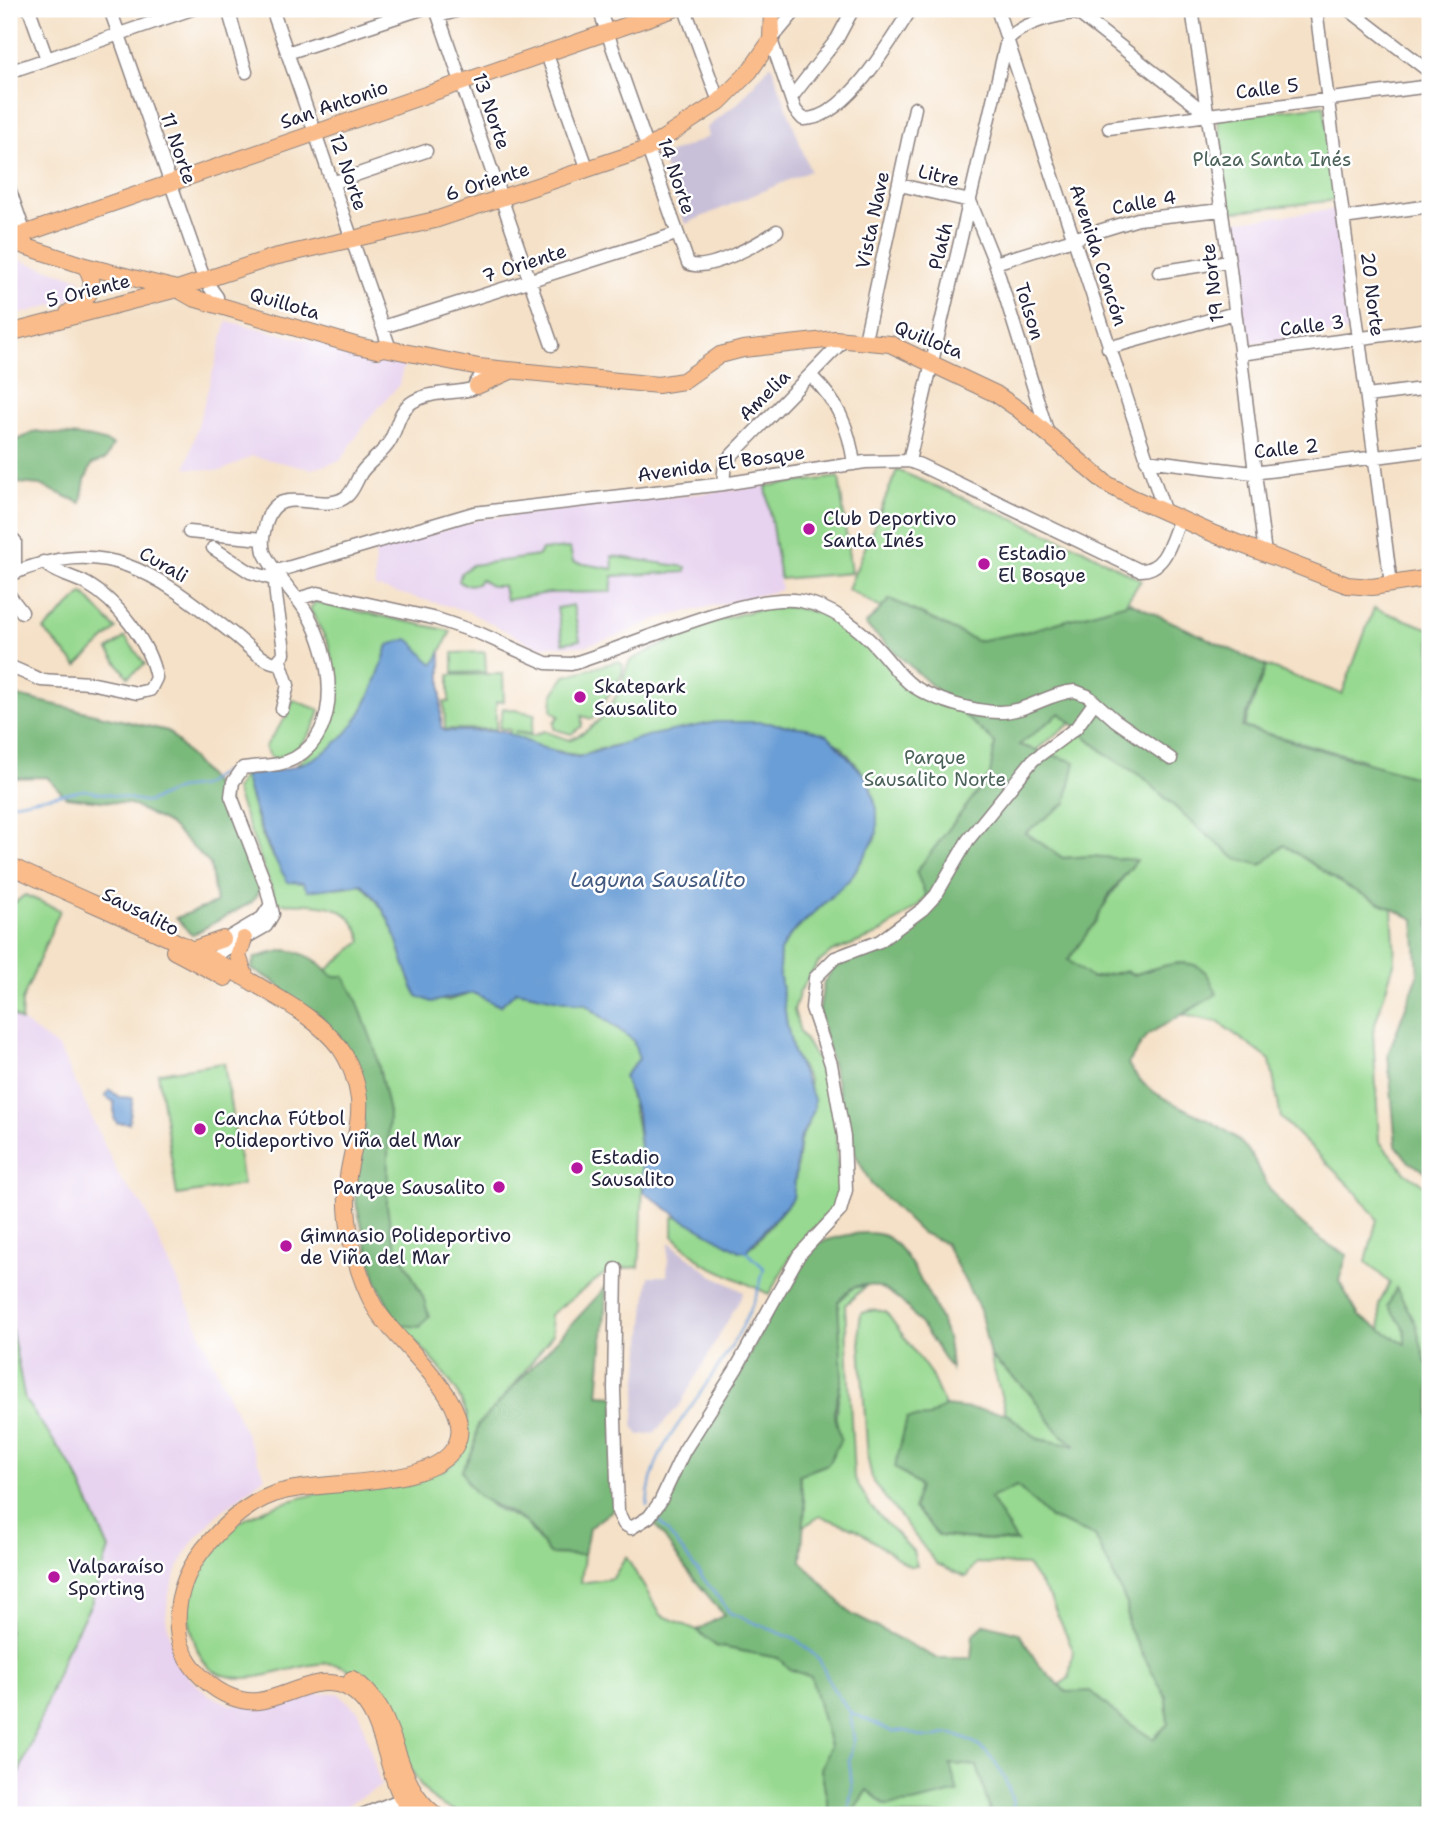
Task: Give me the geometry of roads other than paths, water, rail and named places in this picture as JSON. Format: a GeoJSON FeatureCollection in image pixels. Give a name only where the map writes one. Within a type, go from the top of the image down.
{"type":"FeatureCollection","features":[{"type":"Feature","properties":{"kind":"main road","name":"San Antonio"},"geometry":{"type":"LineString","coordinates":[[9,240],[674,9]]}},
{"type":"Feature","properties":{"kind":"main road"},"geometry":{"type":"LineString","coordinates":[[771,40],[772,9]]}},
{"type":"Feature","properties":{"kind":"main road","name":"6 Oriente"},"geometry":{"type":"LineString","coordinates":[[177,289],[274,257],[435,220],[647,149],[719,102],[750,71],[771,40]]}},
{"type":"Feature","properties":{"kind":"main road","name":"Quillota"},"geometry":{"type":"LineString","coordinates":[[9,240],[85,266],[217,297],[377,342],[387,348],[511,371],[673,384],[731,351],[776,344],[845,339],[890,344],[932,361],[996,394],[1107,484],[1172,516],[1347,585],[1372,587],[1430,578]]}},
{"type":"Feature","properties":{"kind":"main road"},"geometry":{"type":"LineString","coordinates":[[60,318],[83,304],[89,296],[92,283],[85,266]]}},
{"type":"Feature","properties":{"kind":"main road","name":"Quillota"},"geometry":{"type":"LineString","coordinates":[[177,289],[192,298],[345,342],[377,350],[387,348]]}},
{"type":"Feature","properties":{"kind":"main road","name":"5 Oriente"},"geometry":{"type":"LineString","coordinates":[[9,333],[177,289]]}},
{"type":"Feature","properties":{"kind":"main road"},"geometry":{"type":"LineString","coordinates":[[477,386],[511,371]]}},
{"type":"Feature","properties":{"kind":"main road","name":"Sausalito"},"geometry":{"type":"LineString","coordinates":[[9,865],[61,890],[79,895],[205,958]]}},
{"type":"Feature","properties":{"kind":"main road"},"geometry":{"type":"LineString","coordinates":[[205,958],[223,939]]}},
{"type":"Feature","properties":{"kind":"main road"},"geometry":{"type":"LineString","coordinates":[[244,939],[237,956],[246,978]]}},
{"type":"Feature","properties":{"kind":"main road"},"geometry":{"type":"LineString","coordinates":[[205,958],[246,978],[296,1009],[342,1050],[356,1086],[357,1131],[349,1173],[347,1206],[365,1287],[387,1324],[458,1412],[459,1436],[448,1457],[426,1471],[296,1489],[265,1497],[244,1509],[206,1546],[181,1585],[178,1635],[194,1670],[217,1688],[247,1701],[262,1700],[318,1683],[347,1688],[360,1697],[373,1718],[401,1797],[436,1815]]}},
{"type":"Feature","properties":{"kind":"main road"},"geometry":{"type":"LineString","coordinates":[[205,958],[311,1022]]}},
{"type":"Feature","properties":{"kind":"main road"},"geometry":{"type":"LineString","coordinates":[[235,1695],[267,1690],[312,1674],[340,1674],[354,1680],[369,1691],[384,1712],[419,1808]]}},
{"type":"Feature","properties":{"kind":"street"},"geometry":{"type":"LineString","coordinates":[[29,9],[47,59]]}},
{"type":"Feature","properties":{"kind":"street","name":"11 Norte"},"geometry":{"type":"LineString","coordinates":[[110,9],[204,279],[217,297]]}},
{"type":"Feature","properties":{"kind":"street"},"geometry":{"type":"LineString","coordinates":[[9,72],[192,9]]}},
{"type":"Feature","properties":{"kind":"street"},"geometry":{"type":"LineString","coordinates":[[228,9],[246,72]]}},
{"type":"Feature","properties":{"kind":"street","name":"12 Norte"},"geometry":{"type":"LineString","coordinates":[[272,9],[383,327],[387,348]]}},
{"type":"Feature","properties":{"kind":"street"},"geometry":{"type":"LineString","coordinates":[[287,52],[421,9]]}},
{"type":"Feature","properties":{"kind":"street"},"geometry":{"type":"LineString","coordinates":[[438,12],[462,9]]}},
{"type":"Feature","properties":{"kind":"street","name":"14 Norte"},"geometry":{"type":"LineString","coordinates":[[599,9],[687,261],[698,266],[755,246],[777,231]]}},
{"type":"Feature","properties":{"kind":"street"},"geometry":{"type":"LineString","coordinates":[[685,9],[719,102]]}},
{"type":"Feature","properties":{"kind":"street"},"geometry":{"type":"LineString","coordinates":[[797,9],[771,40],[795,110],[803,119],[823,115],[855,88],[874,65],[911,9]]}},
{"type":"Feature","properties":{"kind":"street"},"geometry":{"type":"LineString","coordinates":[[791,98],[837,39],[853,9]]}},
{"type":"Feature","properties":{"kind":"street","name":"Avenida Concón"},"geometry":{"type":"LineString","coordinates":[[997,9],[1146,460],[1172,516]]}},
{"type":"Feature","properties":{"kind":"street"},"geometry":{"type":"LineString","coordinates":[[1007,40],[1020,28],[1074,10],[1100,9]]}},
{"type":"Feature","properties":{"kind":"street","name":"19 Norte"},"geometry":{"type":"LineString","coordinates":[[1192,9],[1230,261],[1253,473],[1265,554]]}},
{"type":"Feature","properties":{"kind":"street","name":"20 Norte"},"geometry":{"type":"LineString","coordinates":[[1316,9],[1391,584]]}},
{"type":"Feature","properties":{"kind":"street"},"geometry":{"type":"LineString","coordinates":[[1348,9],[1430,72]]}},
{"type":"Feature","properties":{"kind":"street"},"geometry":{"type":"LineString","coordinates":[[1074,10],[1208,115]]}},
{"type":"Feature","properties":{"kind":"street","name":"13 Norte"},"geometry":{"type":"LineString","coordinates":[[438,12],[552,345]]}},
{"type":"Feature","properties":{"kind":"street","name":"Plath"},"geometry":{"type":"LineString","coordinates":[[909,461],[1007,40]]}},
{"type":"Feature","properties":{"kind":"street"},"geometry":{"type":"LineString","coordinates":[[546,52],[589,170]]}},
{"type":"Feature","properties":{"kind":"street","name":"Calle 5"},"geometry":{"type":"LineString","coordinates":[[1108,128],[1430,86]]}},
{"type":"Feature","properties":{"kind":"street","name":"Vista Nave"},"geometry":{"type":"LineString","coordinates":[[865,340],[915,108]]}},
{"type":"Feature","properties":{"kind":"street"},"geometry":{"type":"LineString","coordinates":[[332,183],[426,151]]}},
{"type":"Feature","properties":{"kind":"street","name":"Litre"},"geometry":{"type":"LineString","coordinates":[[900,185],[971,201]]}},
{"type":"Feature","properties":{"kind":"street"},"geometry":{"type":"LineString","coordinates":[[9,188],[25,234]]}},
{"type":"Feature","properties":{"kind":"street","name":"Tolson"},"geometry":{"type":"LineString","coordinates":[[971,201],[995,263],[1048,434]]}},
{"type":"Feature","properties":{"kind":"street"},"geometry":{"type":"LineString","coordinates":[[1343,218],[1430,206]]}},
{"type":"Feature","properties":{"kind":"street","name":"Calle 4"},"geometry":{"type":"LineString","coordinates":[[995,263],[1138,219],[1222,210]]}},
{"type":"Feature","properties":{"kind":"street","name":"7 Oriente"},"geometry":{"type":"LineString","coordinates":[[383,327],[676,234]]}},
{"type":"Feature","properties":{"kind":"street"},"geometry":{"type":"LineString","coordinates":[[1159,272],[1230,261]]}},
{"type":"Feature","properties":{"kind":"street"},"geometry":{"type":"LineString","coordinates":[[1108,348],[1235,313]]}},
{"type":"Feature","properties":{"kind":"street","name":"Calle 3"},"geometry":{"type":"LineString","coordinates":[[1240,354],[1430,329]]}},
{"type":"Feature","properties":{"kind":"street","name":"Amelia"},"geometry":{"type":"LineString","coordinates":[[723,484],[725,462],[845,339]]}},
{"type":"Feature","properties":{"kind":"street"},"geometry":{"type":"LineString","coordinates":[[205,958],[244,939],[270,921],[273,914],[266,886],[231,796],[239,773],[296,758],[312,742],[328,707],[326,652],[297,599],[275,575],[264,552],[262,539],[270,512],[278,503],[291,500],[334,502],[351,492],[365,468],[389,444],[398,418],[413,401],[477,386],[479,367]]}},
{"type":"Feature","properties":{"kind":"street"},"geometry":{"type":"LineString","coordinates":[[811,376],[830,394],[841,412],[850,434],[854,464]]}},
{"type":"Feature","properties":{"kind":"street"},"geometry":{"type":"LineString","coordinates":[[1367,396],[1430,388]]}},
{"type":"Feature","properties":{"kind":"street","name":"Calle 2"},"geometry":{"type":"LineString","coordinates":[[1146,460],[1253,473],[1430,450]]}},
{"type":"Feature","properties":{"kind":"street","name":"Avenida El Bosque"},"geometry":{"type":"LineString","coordinates":[[275,575],[474,513],[723,484],[854,464],[909,461],[1139,570],[1156,568],[1162,561],[1172,516]]}},
{"type":"Feature","properties":{"kind":"street"},"geometry":{"type":"LineString","coordinates":[[189,532],[262,539]]}},
{"type":"Feature","properties":{"kind":"street"},"geometry":{"type":"LineString","coordinates":[[9,536],[15,541],[12,574]]}},
{"type":"Feature","properties":{"kind":"street"},"geometry":{"type":"LineString","coordinates":[[212,548],[250,572],[275,575]]}},
{"type":"Feature","properties":{"kind":"street","name":"Curali"},"geometry":{"type":"LineString","coordinates":[[12,574],[43,562],[82,558],[127,563],[152,575],[262,658],[280,662]]}},
{"type":"Feature","properties":{"kind":"street"},"geometry":{"type":"LineString","coordinates":[[9,666],[41,680],[90,683],[137,693],[150,690],[156,678],[151,660],[118,610],[91,586],[58,573],[43,562]]}},
{"type":"Feature","properties":{"kind":"street"},"geometry":{"type":"LineString","coordinates":[[275,575],[284,637],[284,654],[280,662],[288,685],[282,709]]}},
{"type":"Feature","properties":{"kind":"street"},"geometry":{"type":"LineString","coordinates":[[297,599],[318,593],[437,619],[481,634],[547,663],[571,664],[729,611],[776,600],[800,601],[820,607],[864,634],[905,679],[935,696],[996,712],[1033,707],[1065,692],[1075,691],[1171,759]]}},
{"type":"Feature","properties":{"kind":"street"},"geometry":{"type":"LineString","coordinates":[[9,595],[22,612]]}},
{"type":"Feature","properties":{"kind":"street"},"geometry":{"type":"LineString","coordinates":[[616,1269],[614,1389],[618,1512],[624,1524],[631,1528],[649,1517],[660,1502],[684,1451],[736,1369],[799,1255],[840,1211],[846,1190],[844,1136],[831,1064],[812,1008],[811,995],[815,978],[835,958],[886,937],[923,909],[936,895],[968,840],[1033,760],[1076,728],[1094,703]]}},
{"type":"Feature","properties":{"kind":"street"},"geometry":{"type":"LineString","coordinates":[[223,939],[262,918],[270,905]]}},
{"type":"Feature","properties":{"kind":"street"},"geometry":{"type":"LineString","coordinates":[[362,1815],[401,1797],[409,1782]]}},
{"type":"Feature","properties":{"kind":"water","name":"Laguna Sausalito"},"geometry":{"type":"Polygon","coordinates":[[[408,639],[434,664],[441,652],[441,727],[445,731],[502,731],[543,748],[578,757],[647,736],[716,722],[759,722],[806,728],[828,735],[868,779],[877,810],[877,833],[872,844],[850,879],[790,935],[780,951],[779,970],[787,1025],[793,1052],[814,1099],[814,1110],[799,1141],[793,1198],[746,1251],[740,1251],[679,1217],[644,1192],[637,1114],[624,1076],[639,1059],[633,1040],[585,1004],[516,991],[500,1006],[473,993],[432,1002],[417,996],[391,924],[362,884],[308,891],[303,883],[288,882],[280,869],[262,830],[244,775],[301,764],[323,753],[341,739],[356,721],[368,699],[388,645],[408,639]]]}},
{"type":"Feature","properties":{"kind":"water"},"geometry":{"type":"Polygon","coordinates":[[[110,1090],[119,1097],[133,1098],[129,1123],[117,1123],[114,1118],[114,1102],[105,1096],[110,1090]]]}},
{"type":"Feature","properties":{"kind":"waterway"},"geometry":{"type":"LineString","coordinates":[[9,804],[84,790],[148,802],[178,789],[202,786],[224,771],[234,773]]}},
{"type":"Feature","properties":{"kind":"waterway"},"geometry":{"type":"LineString","coordinates":[[647,1506],[649,1487],[660,1455],[734,1342],[755,1299],[764,1268],[746,1251]]}},
{"type":"Feature","properties":{"kind":"waterway"},"geometry":{"type":"LineString","coordinates":[[657,1518],[730,1613],[797,1640],[819,1659],[832,1687],[850,1712],[893,1732],[905,1731],[925,1737],[951,1734],[965,1738],[988,1753],[1009,1789],[1015,1815]]}},
{"type":"Feature","properties":{"kind":"waterway"},"geometry":{"type":"LineString","coordinates":[[848,1815],[852,1787],[849,1760],[854,1739],[850,1712]]}},
{"type":"Feature","properties":{"kind":"place","name":"Club Deportivo Santa Inés"},"geometry":{"type":"Point","coordinates":[809,529]}},
{"type":"Feature","properties":{"kind":"place","name":"Estadio El Bosque"},"geometry":{"type":"Point","coordinates":[984,564]}},
{"type":"Feature","properties":{"kind":"place","name":"Skatepark Sausalito"},"geometry":{"type":"Point","coordinates":[580,697]}},
{"type":"Feature","properties":{"kind":"place","name":"Cancha Fútbol Polideportivo Viña del Mar"},"geometry":{"type":"Point","coordinates":[200,1129]}},
{"type":"Feature","properties":{"kind":"place","name":"Estadio Sausalito"},"geometry":{"type":"Point","coordinates":[577,1168]}},
{"type":"Feature","properties":{"kind":"place","name":"Parque Sausalito"},"geometry":{"type":"Point","coordinates":[499,1187]}},
{"type":"Feature","properties":{"kind":"place","name":"Gimnasio Polideportivo de Viña del Mar"},"geometry":{"type":"Point","coordinates":[286,1246]}},
{"type":"Feature","properties":{"kind":"place","name":"Valparaíso Sporting"},"geometry":{"type":"Point","coordinates":[54,1577]}},
{"type":"Feature","properties":{"kind":"park label","name":"Plaza Santa Inés"},"geometry":{"type":"Point","coordinates":[1272,159]}},
{"type":"Feature","properties":{"kind":"park label","name":"Parque Sausalito Norte"},"geometry":{"type":"Point","coordinates":[935,768]}}]}
